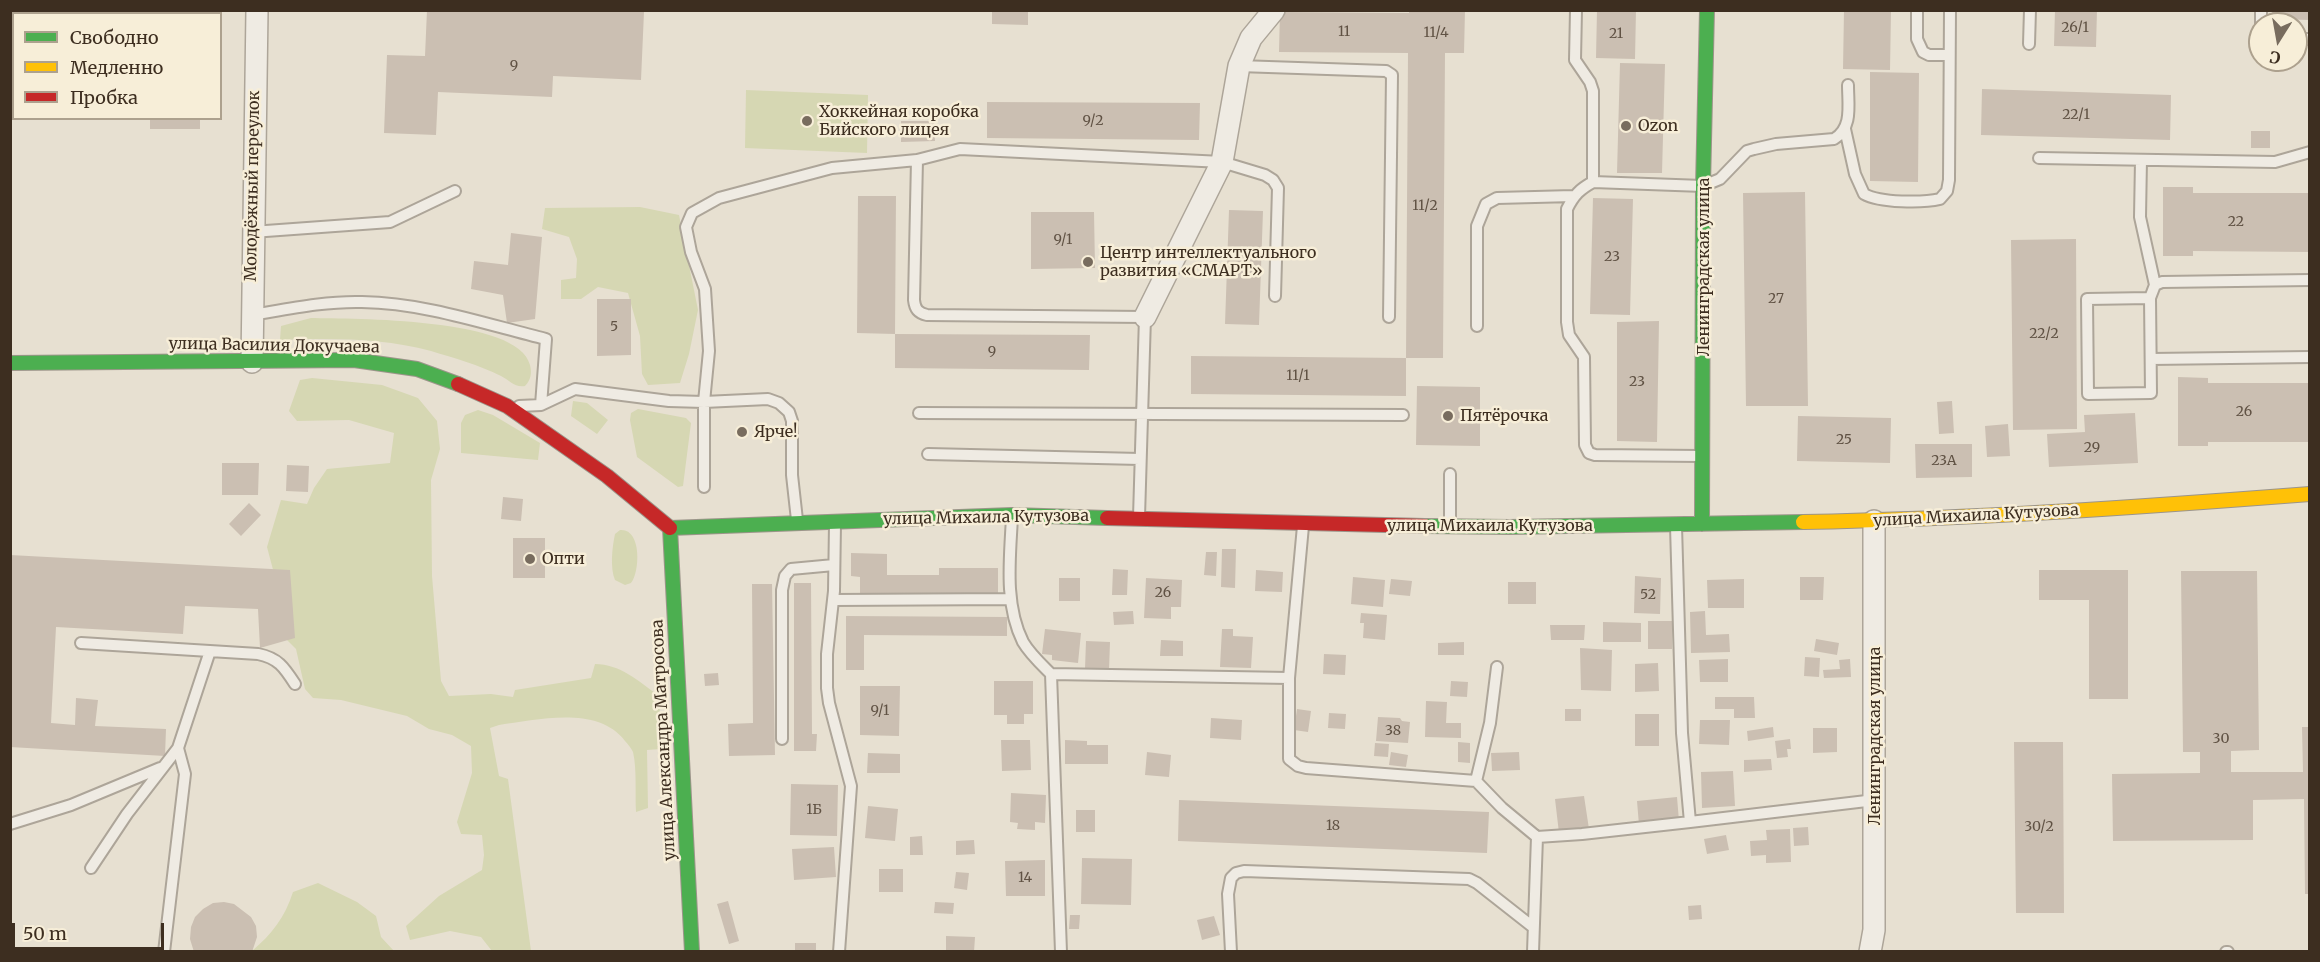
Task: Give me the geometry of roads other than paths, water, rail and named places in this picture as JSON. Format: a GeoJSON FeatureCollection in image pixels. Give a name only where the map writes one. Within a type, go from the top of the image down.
{"type":"FeatureCollection","features":[{"type":"Feature","properties":{"kind":"street","name":"Молодёжный переулок"},"geometry":{"type":"LineString","coordinates":[[252,362],[252,232],[257,10]]}},
{"type":"Feature","properties":{"kind":"street"},"geometry":{"type":"LineString","coordinates":[[1145,317],[1222,162],[1239,66],[1251,38],[1274,10]]}},
{"type":"Feature","properties":{"kind":"street","name":"Ленинградская улица"},"geometry":{"type":"LineString","coordinates":[[1702,524],[1707,10]]}},
{"type":"Feature","properties":{"kind":"street","name":"улица Василия Докучаева"},"geometry":{"type":"LineString","coordinates":[[10,363],[354,360],[396,366],[446,379],[507,406],[607,476],[670,528]]}},
{"type":"Feature","properties":{"kind":"street","name":"улица Михаила Кутузова"},"geometry":{"type":"LineString","coordinates":[[670,528],[1012,515],[1450,526],[1874,521],[2155,506],[2310,494]]}},
{"type":"Feature","properties":{"kind":"street","name":"Ленинградская улица"},"geometry":{"type":"LineString","coordinates":[[1870,951],[1874,930],[1874,521]]}},
{"type":"Feature","properties":{"kind":"street","name":"улица Александра Матросова"},"geometry":{"type":"LineString","coordinates":[[670,528],[692,951]]}},
{"type":"Feature","properties":{"kind":"lane"},"geometry":{"type":"LineString","coordinates":[[1576,10],[1575,60],[1586,74],[1593,91],[1593,182]]}},
{"type":"Feature","properties":{"kind":"lane"},"geometry":{"type":"LineString","coordinates":[[1917,10],[1917,39],[1923,52],[1929,55],[1949,55]]}},
{"type":"Feature","properties":{"kind":"lane"},"geometry":{"type":"LineString","coordinates":[[1845,129],[1855,174],[1864,194],[1878,200],[1940,199],[1947,191],[1949,180],[1950,10]]}},
{"type":"Feature","properties":{"kind":"lane"},"geometry":{"type":"LineString","coordinates":[[2029,44],[2030,10]]}},
{"type":"Feature","properties":{"kind":"lane"},"geometry":{"type":"LineString","coordinates":[[1239,66],[1386,71],[1392,75],[1389,317]]}},
{"type":"Feature","properties":{"kind":"lane"},"geometry":{"type":"LineString","coordinates":[[1703,456],[1596,455],[1589,453],[1585,445],[1584,357],[1569,335],[1567,322],[1567,209],[1573,196],[1593,182],[1704,186],[1728,173],[1747,151],[1776,144],[1826,141],[1841,135],[1848,122],[1848,85]]}},
{"type":"Feature","properties":{"kind":"lane"},"geometry":{"type":"LineString","coordinates":[[704,487],[704,402],[709,341],[705,289],[691,252],[686,227],[692,213],[720,198],[832,168],[917,160],[960,149],[1222,162],[1265,174],[1274,180],[1278,188],[1275,296]]}},
{"type":"Feature","properties":{"kind":"lane"},"geometry":{"type":"LineString","coordinates":[[2039,158],[2275,162],[2310,152]]}},
{"type":"Feature","properties":{"kind":"lane"},"geometry":{"type":"LineString","coordinates":[[917,160],[914,300],[915,308],[919,313],[927,315],[1145,317],[1139,518]]}},
{"type":"Feature","properties":{"kind":"lane"},"geometry":{"type":"LineString","coordinates":[[2142,160],[2140,217],[2156,285],[2150,298],[2151,393],[2088,394],[2087,299],[2150,298]]}},
{"type":"Feature","properties":{"kind":"lane"},"geometry":{"type":"LineString","coordinates":[[252,232],[390,222],[455,191]]}},
{"type":"Feature","properties":{"kind":"lane"},"geometry":{"type":"LineString","coordinates":[[1477,326],[1477,226],[1486,204],[1497,198],[1573,196]]}},
{"type":"Feature","properties":{"kind":"lane"},"geometry":{"type":"LineString","coordinates":[[2156,285],[2162,282],[2310,280]]}},
{"type":"Feature","properties":{"kind":"lane"},"geometry":{"type":"LineString","coordinates":[[252,315],[315,304],[382,303],[445,313],[546,339],[541,405]]}},
{"type":"Feature","properties":{"kind":"lane"},"geometry":{"type":"LineString","coordinates":[[2151,359],[2310,357]]}},
{"type":"Feature","properties":{"kind":"lane"},"geometry":{"type":"LineString","coordinates":[[507,406],[541,405],[575,389],[669,401],[768,399],[779,403],[789,412],[792,421],[792,475],[797,524]]}},
{"type":"Feature","properties":{"kind":"lane"},"geometry":{"type":"LineString","coordinates":[[919,413],[1403,415]]}},
{"type":"Feature","properties":{"kind":"lane"},"geometry":{"type":"LineString","coordinates":[[927,454],[1140,459]]}},
{"type":"Feature","properties":{"kind":"lane"},"geometry":{"type":"LineString","coordinates":[[1450,474],[1450,526]]}},
{"type":"Feature","properties":{"kind":"lane"},"geometry":{"type":"LineString","coordinates":[[1012,515],[1009,584],[1011,599],[1023,642],[1051,674],[1061,951]]}},
{"type":"Feature","properties":{"kind":"lane"},"geometry":{"type":"LineString","coordinates":[[835,522],[833,600],[828,654],[828,703],[851,786],[839,951]]}},
{"type":"Feature","properties":{"kind":"lane"},"geometry":{"type":"LineString","coordinates":[[1303,524],[1289,678],[1288,753],[1289,759],[1298,766],[1476,781],[1502,808],[1537,837],[1582,834],[1875,800]]}},
{"type":"Feature","properties":{"kind":"lane"},"geometry":{"type":"LineString","coordinates":[[1676,525],[1682,733],[1690,822]]}},
{"type":"Feature","properties":{"kind":"lane"},"geometry":{"type":"LineString","coordinates":[[782,739],[783,582],[791,569],[834,565]]}},
{"type":"Feature","properties":{"kind":"lane"},"geometry":{"type":"LineString","coordinates":[[833,600],[1011,599]]}},
{"type":"Feature","properties":{"kind":"lane"},"geometry":{"type":"LineString","coordinates":[[81,643],[272,656],[295,684]]}},
{"type":"Feature","properties":{"kind":"lane"},"geometry":{"type":"LineString","coordinates":[[91,868],[127,814],[178,748],[210,651]]}},
{"type":"Feature","properties":{"kind":"lane"},"geometry":{"type":"LineString","coordinates":[[1476,781],[1491,714],[1497,667]]}},
{"type":"Feature","properties":{"kind":"lane"},"geometry":{"type":"LineString","coordinates":[[1051,674],[1289,678]]}},
{"type":"Feature","properties":{"kind":"lane"},"geometry":{"type":"LineString","coordinates":[[164,951],[185,774],[178,748]]}},
{"type":"Feature","properties":{"kind":"lane"},"geometry":{"type":"LineString","coordinates":[[10,824],[71,805],[164,767]]}},
{"type":"Feature","properties":{"kind":"lane"},"geometry":{"type":"LineString","coordinates":[[1533,951],[1537,837]]}},
{"type":"Feature","properties":{"kind":"lane"},"geometry":{"type":"LineString","coordinates":[[1231,951],[1229,885],[1236,873],[1244,871],[1469,879],[1533,927]]}},
{"type":"Feature","properties":{"kind":"place","name":"Хоккейная коробка Бийского лицея"},"geometry":{"type":"Point","coordinates":[807,121]}},
{"type":"Feature","properties":{"kind":"place","name":"Ozon"},"geometry":{"type":"Point","coordinates":[1626,126]}},
{"type":"Feature","properties":{"kind":"place","name":"Центр интеллектуального развития «СМАРТ»"},"geometry":{"type":"Point","coordinates":[1088,262]}},
{"type":"Feature","properties":{"kind":"place","name":"Пятёрочка"},"geometry":{"type":"Point","coordinates":[1448,416]}},
{"type":"Feature","properties":{"kind":"place","name":"Ярче!"},"geometry":{"type":"Point","coordinates":[742,432]}},
{"type":"Feature","properties":{"kind":"place","name":"Опти"},"geometry":{"type":"Point","coordinates":[530,559]}}]}
